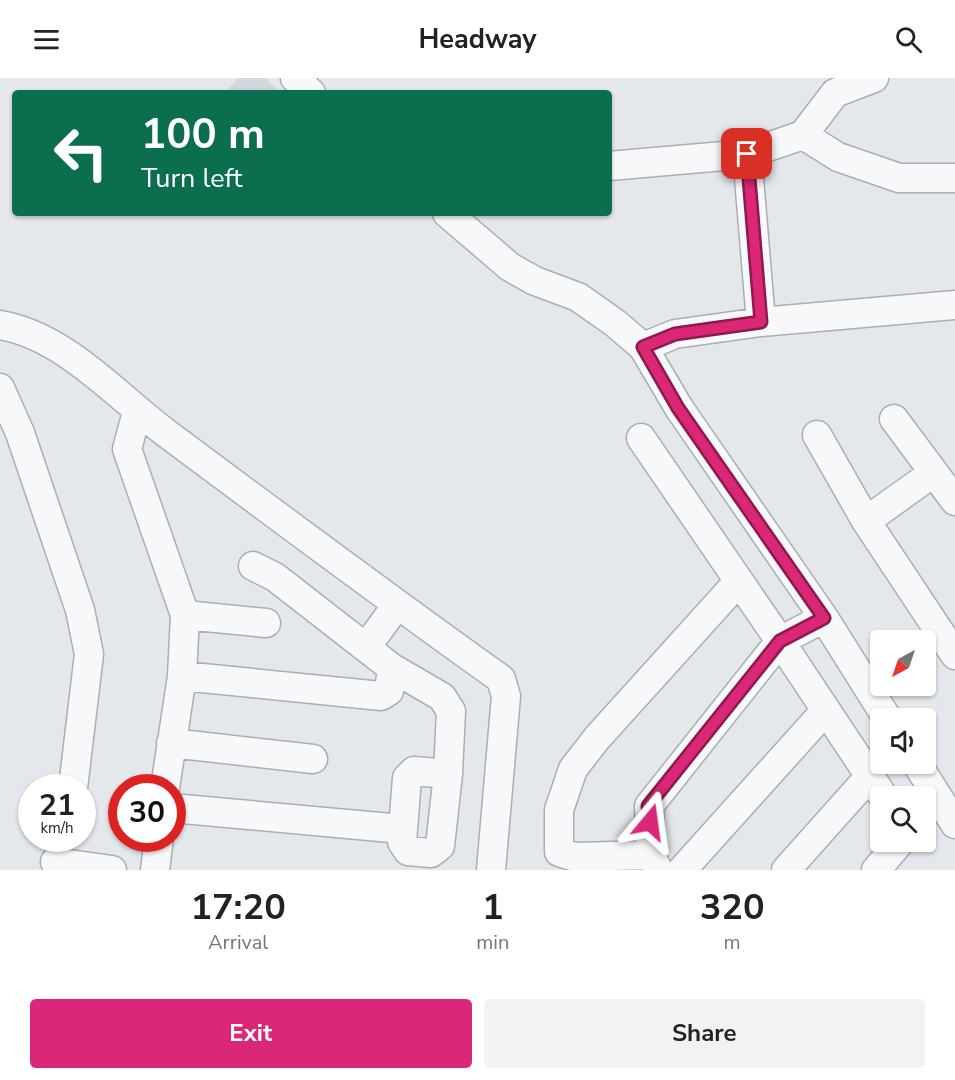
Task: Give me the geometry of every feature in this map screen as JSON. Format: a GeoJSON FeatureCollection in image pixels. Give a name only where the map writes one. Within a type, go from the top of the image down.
{"type":"FeatureCollection","features":[{"type":"Feature","properties":{"kind":"street"},"geometry":{"type":"LineString","coordinates":[[295,78],[308,90]]}},
{"type":"Feature","properties":{"kind":"street"},"geometry":{"type":"LineString","coordinates":[[612,166],[747,154],[803,135],[835,93],[874,78]]}},
{"type":"Feature","properties":{"kind":"street"},"geometry":{"type":"LineString","coordinates":[[803,135],[838,157],[899,178],[955,178]]}},
{"type":"Feature","properties":{"kind":"street"},"geometry":{"type":"LineString","coordinates":[[747,154],[761,322]]}},
{"type":"Feature","properties":{"kind":"street"},"geometry":{"type":"LineString","coordinates":[[450,216],[510,267],[536,281],[578,297],[615,323],[643,347],[678,408],[824,618],[881,708]]}},
{"type":"Feature","properties":{"kind":"street"},"geometry":{"type":"LineString","coordinates":[[643,347],[675,334],[761,322],[955,305]]}},
{"type":"Feature","properties":{"kind":"street"},"geometry":{"type":"LineString","coordinates":[[0,325],[36,335],[51,343],[107,385],[137,412],[397,605],[501,679],[506,696],[490,870]]}},
{"type":"Feature","properties":{"kind":"street"},"geometry":{"type":"LineString","coordinates":[[0,388],[20,433],[80,610],[89,654],[75,774]]}},
{"type":"Feature","properties":{"kind":"street"},"geometry":{"type":"LineString","coordinates":[[137,412],[127,449],[185,615],[182,676],[167,774]]}},
{"type":"Feature","properties":{"kind":"street"},"geometry":{"type":"LineString","coordinates":[[894,419],[955,501]]}},
{"type":"Feature","properties":{"kind":"street"},"geometry":{"type":"LineString","coordinates":[[817,435],[866,521],[955,655]]}},
{"type":"Feature","properties":{"kind":"street"},"geometry":{"type":"LineString","coordinates":[[641,438],[876,786]]}},
{"type":"Feature","properties":{"kind":"street"},"geometry":{"type":"LineString","coordinates":[[866,521],[933,473]]}},
{"type":"Feature","properties":{"kind":"street"},"geometry":{"type":"LineString","coordinates":[[253,566],[275,577],[367,646],[392,668],[442,698],[451,711],[448,774],[440,846],[431,853],[408,850],[402,842],[407,778],[414,771],[448,774]]}},
{"type":"Feature","properties":{"kind":"street"},"geometry":{"type":"LineString","coordinates":[[738,582],[573,769],[559,810],[559,852],[575,857],[655,862],[648,806],[780,641],[824,618]]}},
{"type":"Feature","properties":{"kind":"street"},"geometry":{"type":"LineString","coordinates":[[367,646],[397,605]]}},
{"type":"Feature","properties":{"kind":"street"},"geometry":{"type":"LineString","coordinates":[[185,615],[266,623]]}},
{"type":"Feature","properties":{"kind":"street"},"geometry":{"type":"LineString","coordinates":[[182,676],[381,696],[389,691],[392,668]]}},
{"type":"Feature","properties":{"kind":"street"},"geometry":{"type":"LineString","coordinates":[[682,870],[826,710]]}},
{"type":"Feature","properties":{"kind":"street"},"geometry":{"type":"LineString","coordinates":[[171,743],[313,759]]}},
{"type":"Feature","properties":{"kind":"street"},"geometry":{"type":"LineString","coordinates":[[928,774],[947,792],[955,824]]}},
{"type":"Feature","properties":{"kind":"street"},"geometry":{"type":"LineString","coordinates":[[786,870],[870,792]]}},
{"type":"Feature","properties":{"kind":"street"},"geometry":{"type":"LineString","coordinates":[[186,809],[402,830]]}},
{"type":"Feature","properties":{"kind":"street"},"geometry":{"type":"LineString","coordinates":[[156,870],[158,852]]}},
{"type":"Feature","properties":{"kind":"street"},"geometry":{"type":"LineString","coordinates":[[876,870],[891,852]]}},
{"type":"Feature","properties":{"kind":"street"},"geometry":{"type":"LineString","coordinates":[[56,857],[112,870]]}},
{"type":"Feature","properties":{"kind":"shaded area"},"geometry":{"type":"Polygon","coordinates":[[[239,78],[265,78],[278,90],[229,90],[239,78]]]}},
{"type":"Feature","properties":{"kind":"route"},"geometry":{"type":"LineString","coordinates":[[650,822],[648,806],[780,641],[824,618],[678,408],[643,347],[675,334],[761,322],[747,154]]}}]}
